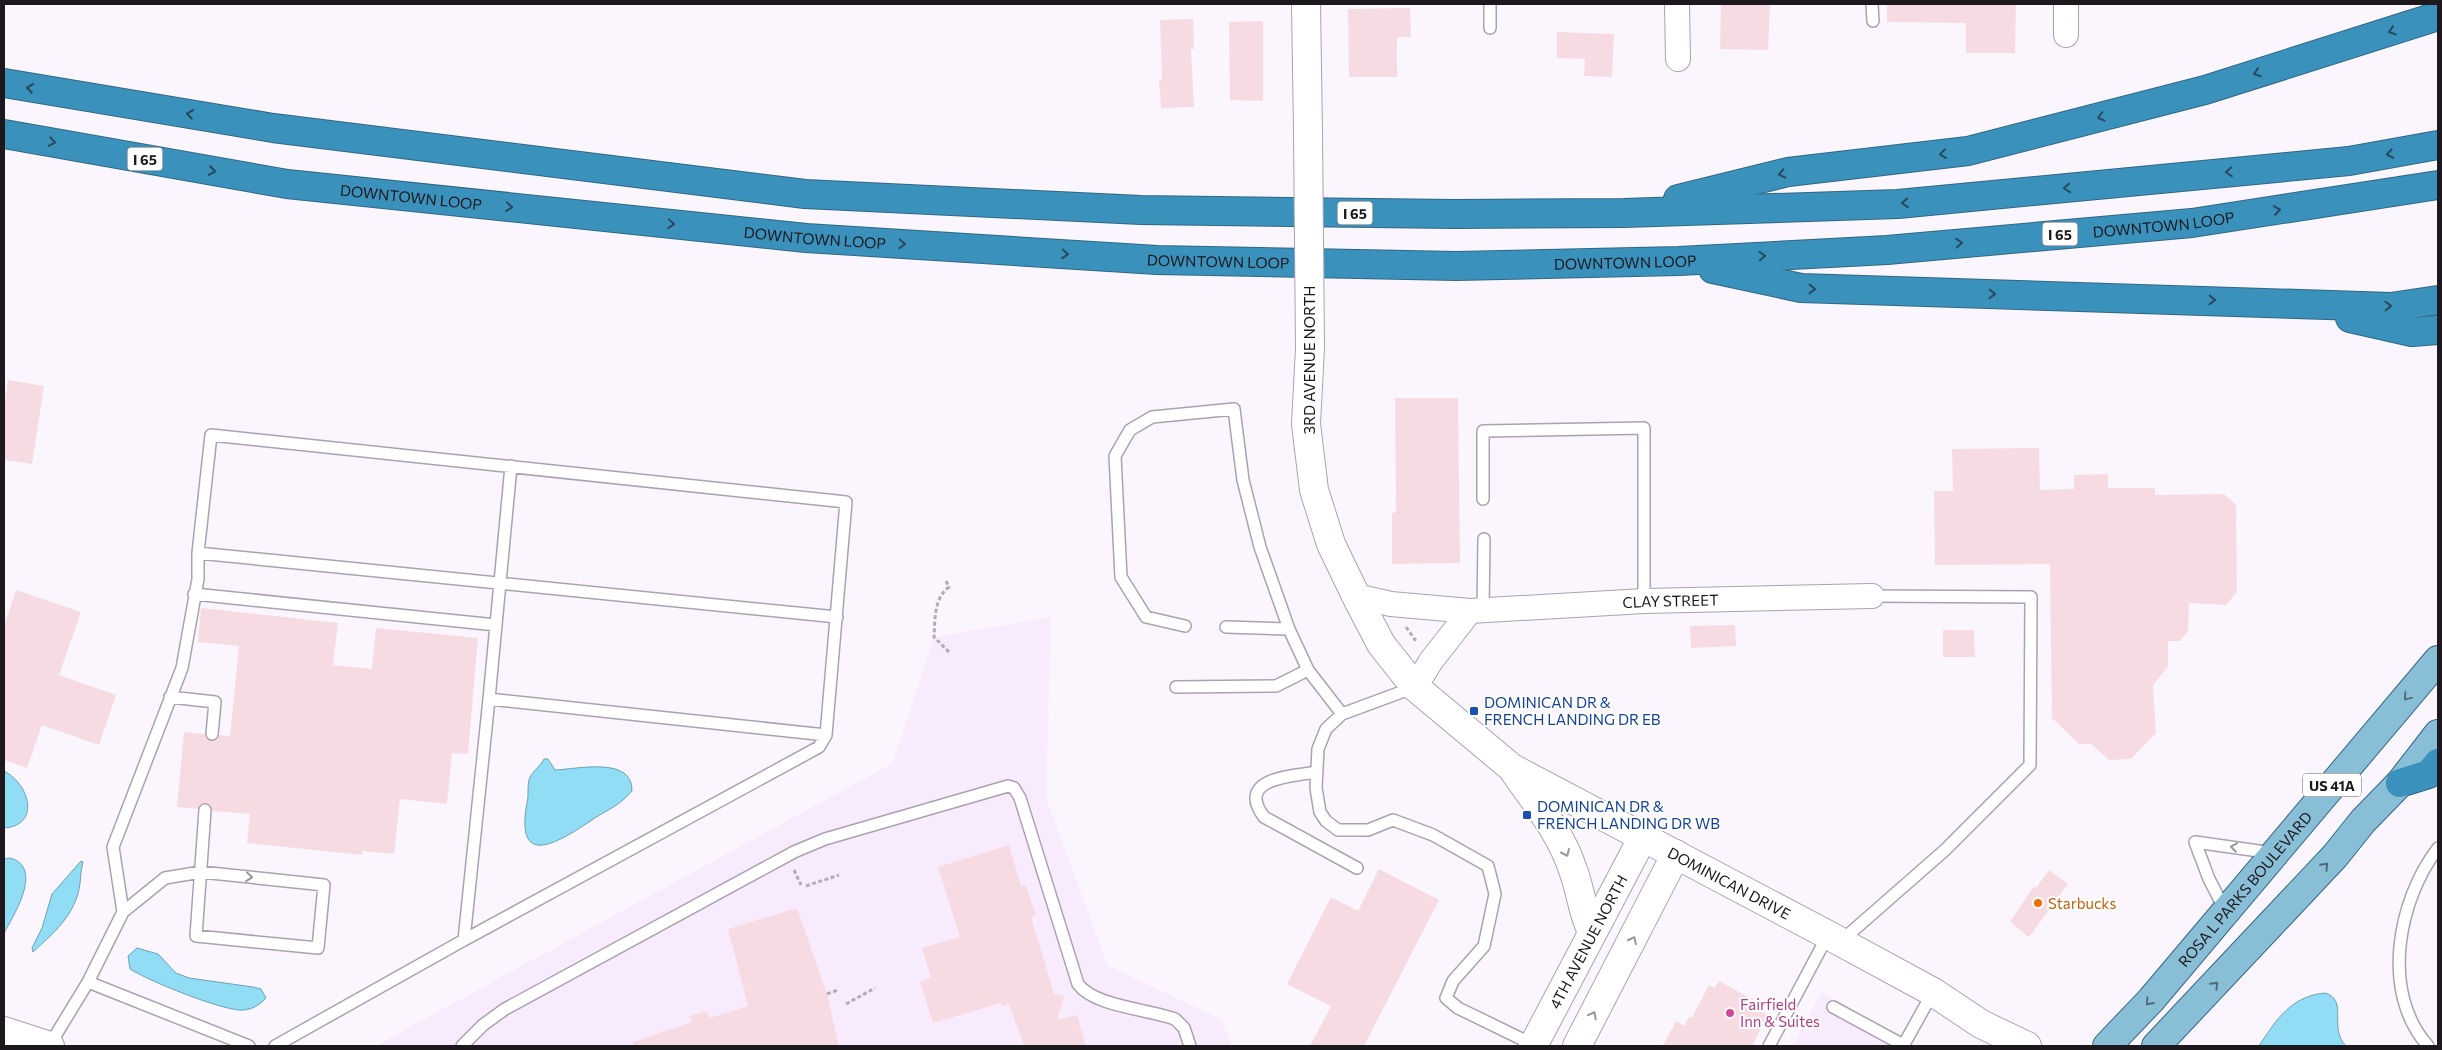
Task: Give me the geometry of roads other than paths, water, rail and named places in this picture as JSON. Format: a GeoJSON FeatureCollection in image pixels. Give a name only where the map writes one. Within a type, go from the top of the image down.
{"type":"FeatureCollection","features":[{"type":"Feature","properties":{"kind":"highway"},"geometry":{"type":"LineString","coordinates":[[1624,213],[1788,172],[1968,151],[2205,90],[2438,16]]}},
{"type":"Feature","properties":{"kind":"highway","name":"I 65"},"geometry":{"type":"LineString","coordinates":[[4,83],[273,128],[805,194],[1141,210],[1454,214],[1624,213],[1898,204],[2349,161],[2438,146]]}},
{"type":"Feature","properties":{"kind":"highway","name":"DOWNTOWN LOOP"},"geometry":{"type":"LineString","coordinates":[[4,134],[287,184],[806,238],[1157,260],[1456,266],[1679,261],[1887,250],[2192,223],[2438,185]]}},
{"type":"Feature","properties":{"kind":"highway"},"geometry":{"type":"LineString","coordinates":[[1679,261],[1801,288],[2391,307],[2438,300]]}},
{"type":"Feature","properties":{"kind":"highway"},"geometry":{"type":"LineString","coordinates":[[2287,304],[2412,332],[2438,330]]}},
{"type":"Feature","properties":{"kind":"highway"},"geometry":{"type":"LineString","coordinates":[[2400,783],[2428,774],[2438,763]]}},
{"type":"Feature","properties":{"kind":"main road","name":"ROSA L PARKS BOULEVARD"},"geometry":{"type":"LineString","coordinates":[[2107,1046],[2151,1000],[2225,910],[2438,660]]}},
{"type":"Feature","properties":{"kind":"main road","name":"US 41A"},"geometry":{"type":"LineString","coordinates":[[2156,1046],[2328,864],[2400,783],[2438,734]]}},
{"type":"Feature","properties":{"kind":"street","name":"3RD AVENUE NORTH"},"geometry":{"type":"LineString","coordinates":[[1306,4],[1310,348],[1306,424],[1314,490],[1331,544],[1381,644],[1415,687],[1439,709]]}},
{"type":"Feature","properties":{"kind":"street"},"geometry":{"type":"LineString","coordinates":[[1677,4],[1678,58]]}},
{"type":"Feature","properties":{"kind":"street"},"geometry":{"type":"LineString","coordinates":[[2066,4],[2066,34]]}},
{"type":"Feature","properties":{"kind":"street","name":"CLAY STREET"},"geometry":{"type":"LineString","coordinates":[[1356,596],[1391,604],[1476,610],[1644,601],[1872,596]]}},
{"type":"Feature","properties":{"kind":"street"},"geometry":{"type":"LineString","coordinates":[[1415,687],[1431,661],[1476,610]]}},
{"type":"Feature","properties":{"kind":"street","name":"DOMINICAN DRIVE"},"geometry":{"type":"LineString","coordinates":[[1439,709],[1512,768],[1834,938],[1933,992],[1981,1024],[2027,1046]]}},
{"type":"Feature","properties":{"kind":"street"},"geometry":{"type":"LineString","coordinates":[[1512,768],[1556,830],[1573,870],[1585,918],[1592,932]]}},
{"type":"Feature","properties":{"kind":"street","name":"4TH AVENUE NORTH"},"geometry":{"type":"LineString","coordinates":[[1535,1046],[1592,932],[1643,837]]}},
{"type":"Feature","properties":{"kind":"street"},"geometry":{"type":"LineString","coordinates":[[1576,1046],[1676,854]]}},
{"type":"Feature","properties":{"kind":"street"},"geometry":{"type":"LineString","coordinates":[[2173,1046],[2181,1020]]}},
{"type":"Feature","properties":{"kind":"street"},"geometry":{"type":"LineString","coordinates":[[1981,1024],[1998,1046]]}},
{"type":"Feature","properties":{"kind":"street"},"geometry":{"type":"LineString","coordinates":[[4,1030],[50,1046]]}},
{"type":"Feature","properties":{"kind":"lane"},"geometry":{"type":"LineString","coordinates":[[1490,4],[1490,28]]}},
{"type":"Feature","properties":{"kind":"lane"},"geometry":{"type":"LineString","coordinates":[[1872,4],[1873,21]]}},
{"type":"Feature","properties":{"kind":"lane"},"geometry":{"type":"LineString","coordinates":[[1185,626],[1146,617],[1121,577],[1115,456],[1130,430],[1152,417],[1234,409],[1243,480],[1260,547],[1289,629],[1308,670],[1342,714]]}},
{"type":"Feature","properties":{"kind":"lane"},"geometry":{"type":"LineString","coordinates":[[1483,499],[1483,431],[1644,428],[1644,601]]}},
{"type":"Feature","properties":{"kind":"lane"},"geometry":{"type":"LineString","coordinates":[[123,912],[113,847],[182,668],[198,579],[198,554],[211,435],[846,502],[826,735],[819,747],[464,940],[275,1046]]}},
{"type":"Feature","properties":{"kind":"lane"},"geometry":{"type":"LineString","coordinates":[[464,940],[511,466]]}},
{"type":"Feature","properties":{"kind":"lane"},"geometry":{"type":"LineString","coordinates":[[1476,610],[1484,539]]}},
{"type":"Feature","properties":{"kind":"lane"},"geometry":{"type":"LineString","coordinates":[[198,554],[837,617]]}},
{"type":"Feature","properties":{"kind":"lane"},"geometry":{"type":"LineString","coordinates":[[194,594],[496,625]]}},
{"type":"Feature","properties":{"kind":"lane"},"geometry":{"type":"LineString","coordinates":[[1770,1046],[1834,938],[1944,850],[2030,765],[2031,597],[1872,596]]}},
{"type":"Feature","properties":{"kind":"lane"},"geometry":{"type":"LineString","coordinates":[[1226,627],[1289,629]]}},
{"type":"Feature","properties":{"kind":"lane"},"geometry":{"type":"LineString","coordinates":[[1176,687],[1276,686],[1308,670]]}},
{"type":"Feature","properties":{"kind":"lane"},"geometry":{"type":"LineString","coordinates":[[1415,687],[1342,714],[1326,729],[1318,749],[1316,788],[1320,812],[1326,821],[1338,830],[1368,830],[1393,820],[1433,835],[1488,866],[1495,894],[1484,946],[1453,981],[1446,998],[1458,1008],[1535,1046]]}},
{"type":"Feature","properties":{"kind":"lane"},"geometry":{"type":"LineString","coordinates":[[170,698],[215,702],[212,734]]}},
{"type":"Feature","properties":{"kind":"lane"},"geometry":{"type":"LineString","coordinates":[[489,698],[826,735]]}},
{"type":"Feature","properties":{"kind":"lane"},"geometry":{"type":"LineString","coordinates":[[1317,772],[1273,779],[1266,782],[1259,789],[1256,798],[1257,808],[1264,818],[1358,868]]}},
{"type":"Feature","properties":{"kind":"lane"},"geometry":{"type":"LineString","coordinates":[[462,1046],[483,1025],[505,1009],[794,852],[825,839],[1008,786],[1014,788],[1020,798],[1073,973],[1080,987],[1098,998],[1175,1019],[1184,1028],[1190,1046]]}},
{"type":"Feature","properties":{"kind":"lane"},"geometry":{"type":"LineString","coordinates":[[50,1046],[88,982],[123,912],[165,878],[201,872],[324,884],[318,948],[196,936],[201,872],[205,810]]}},
{"type":"Feature","properties":{"kind":"lane"},"geometry":{"type":"LineString","coordinates":[[2225,910],[2209,879],[2195,842],[2273,854]]}},
{"type":"Feature","properties":{"kind":"lane"},"geometry":{"type":"LineString","coordinates":[[2428,1046],[2414,1028],[2405,1000],[2399,972],[2398,954],[2410,900],[2420,875],[2438,848]]}},
{"type":"Feature","properties":{"kind":"lane"},"geometry":{"type":"LineString","coordinates":[[88,982],[249,1046]]}},
{"type":"Feature","properties":{"kind":"lane"},"geometry":{"type":"LineString","coordinates":[[1833,1007],[1904,1046],[1933,992]]}},
{"type":"Feature","properties":{"kind":"water"},"geometry":{"type":"Polygon","coordinates":[[[544,759],[548,759],[555,770],[590,767],[614,769],[624,773],[630,780],[632,791],[616,805],[564,837],[552,843],[541,845],[533,843],[527,836],[525,823],[528,783],[532,774],[544,759]]]}},
{"type":"Feature","properties":{"kind":"water"},"geometry":{"type":"Polygon","coordinates":[[[4,771],[13,777],[20,786],[28,804],[27,813],[23,820],[15,826],[4,828],[4,771]]]}},
{"type":"Feature","properties":{"kind":"water"},"geometry":{"type":"Polygon","coordinates":[[[10,858],[20,863],[25,871],[26,881],[19,904],[4,933],[4,859],[10,858]]]}},
{"type":"Feature","properties":{"kind":"water"},"geometry":{"type":"Polygon","coordinates":[[[81,861],[83,862],[77,897],[69,914],[58,928],[33,952],[32,948],[42,928],[52,894],[81,861]]]}},
{"type":"Feature","properties":{"kind":"water"},"geometry":{"type":"Polygon","coordinates":[[[137,948],[158,954],[176,973],[189,978],[261,989],[266,998],[254,1007],[239,1010],[183,993],[130,969],[128,956],[137,948]]]}},
{"type":"Feature","properties":{"kind":"water"},"geometry":{"type":"Polygon","coordinates":[[[2325,993],[2336,1002],[2338,1031],[2346,1046],[2259,1046],[2278,1019],[2294,1004],[2313,995],[2325,993]]]}},
{"type":"Feature","properties":{"kind":"place","name":"DOMINICAN DR & FRENCH LANDING DR EB"},"geometry":{"type":"Point","coordinates":[1474,711]}},
{"type":"Feature","properties":{"kind":"place","name":"DOMINICAN DR & FRENCH LANDING DR WB"},"geometry":{"type":"Point","coordinates":[1527,815]}},
{"type":"Feature","properties":{"kind":"place","name":"Starbucks"},"geometry":{"type":"Point","coordinates":[2038,903]}},
{"type":"Feature","properties":{"kind":"place","name":"Fairfield Inn & Suites"},"geometry":{"type":"Point","coordinates":[1730,1013]}}]}
